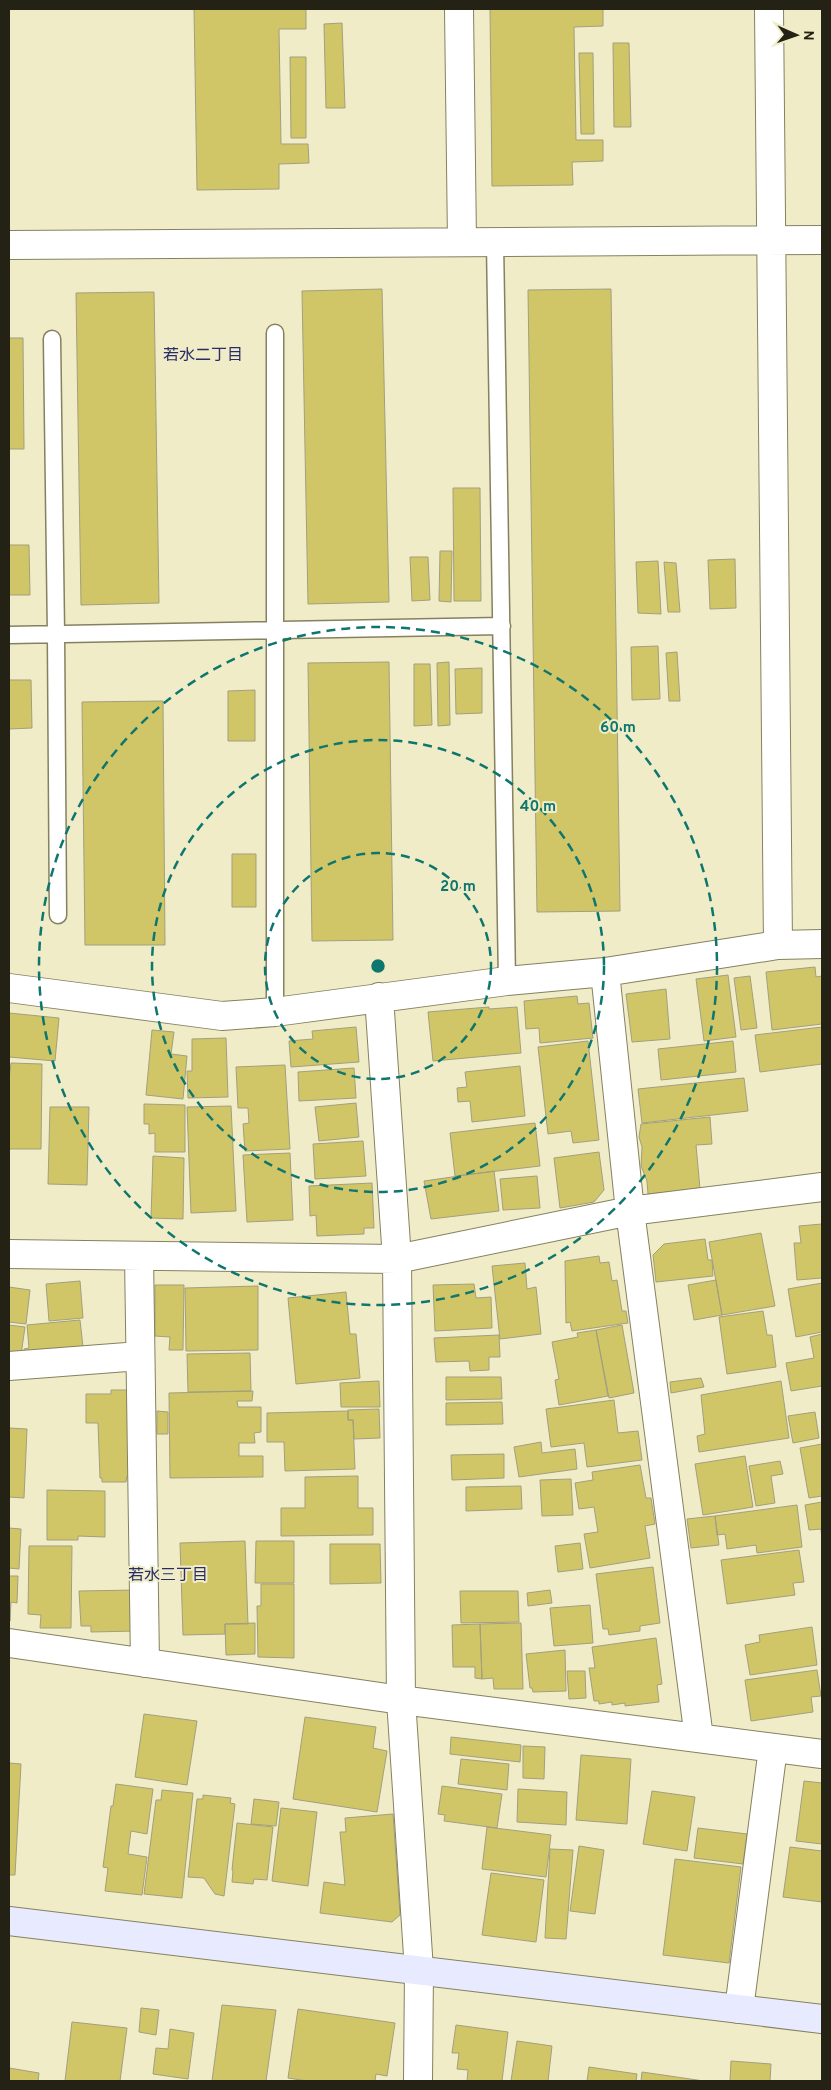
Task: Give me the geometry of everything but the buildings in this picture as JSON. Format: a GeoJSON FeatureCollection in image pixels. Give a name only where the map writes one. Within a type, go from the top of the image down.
{"type":"FeatureCollection","features":[{"type":"Feature","properties":{"kind":"street"},"geometry":{"type":"LineString","coordinates":[[459,9],[462,242]]}},
{"type":"Feature","properties":{"kind":"street"},"geometry":{"type":"LineString","coordinates":[[769,9],[778,945]]}},
{"type":"Feature","properties":{"kind":"street"},"geometry":{"type":"LineString","coordinates":[[9,245],[822,240]]}},
{"type":"Feature","properties":{"kind":"street"},"geometry":{"type":"LineString","coordinates":[[9,988],[222,1016],[275,1012],[507,981],[605,972],[778,945],[822,944]]}},
{"type":"Feature","properties":{"kind":"street"},"geometry":{"type":"LineString","coordinates":[[605,972],[630,1211],[699,1738]]}},
{"type":"Feature","properties":{"kind":"street"},"geometry":{"type":"LineString","coordinates":[[379,997],[397,1259],[401,1700],[420,1970],[418,2081]]}},
{"type":"Feature","properties":{"kind":"street"},"geometry":{"type":"LineString","coordinates":[[9,1254],[397,1259],[630,1211],[822,1187]]}},
{"type":"Feature","properties":{"kind":"street"},"geometry":{"type":"LineString","coordinates":[[139,1256],[145,1663]]}},
{"type":"Feature","properties":{"kind":"street"},"geometry":{"type":"LineString","coordinates":[[9,1366],[140,1356]]}},
{"type":"Feature","properties":{"kind":"street"},"geometry":{"type":"LineString","coordinates":[[9,1643],[401,1700],[822,1754]]}},
{"type":"Feature","properties":{"kind":"street"},"geometry":{"type":"LineString","coordinates":[[739,2009],[773,1748]]}},
{"type":"Feature","properties":{"kind":"street"},"geometry":{"type":"LineString","coordinates":[[9,1921],[822,2020]]}},
{"type":"Feature","properties":{"kind":"lane"},"geometry":{"type":"LineString","coordinates":[[496,242],[507,981]]}},
{"type":"Feature","properties":{"kind":"lane"},"geometry":{"type":"LineString","coordinates":[[274,333],[276,630],[275,1012]]}},
{"type":"Feature","properties":{"kind":"lane"},"geometry":{"type":"LineString","coordinates":[[52,339],[58,915]]}},
{"type":"Feature","properties":{"kind":"lane"},"geometry":{"type":"LineString","coordinates":[[9,635],[502,626]]}},
{"type":"Feature","properties":{"kind":"district","name":"若水二丁目"},"geometry":{"type":"Point","coordinates":[203,356]}},
{"type":"Feature","properties":{"kind":"district","name":"若水三丁目"},"geometry":{"type":"Point","coordinates":[168,1576]}}]}
